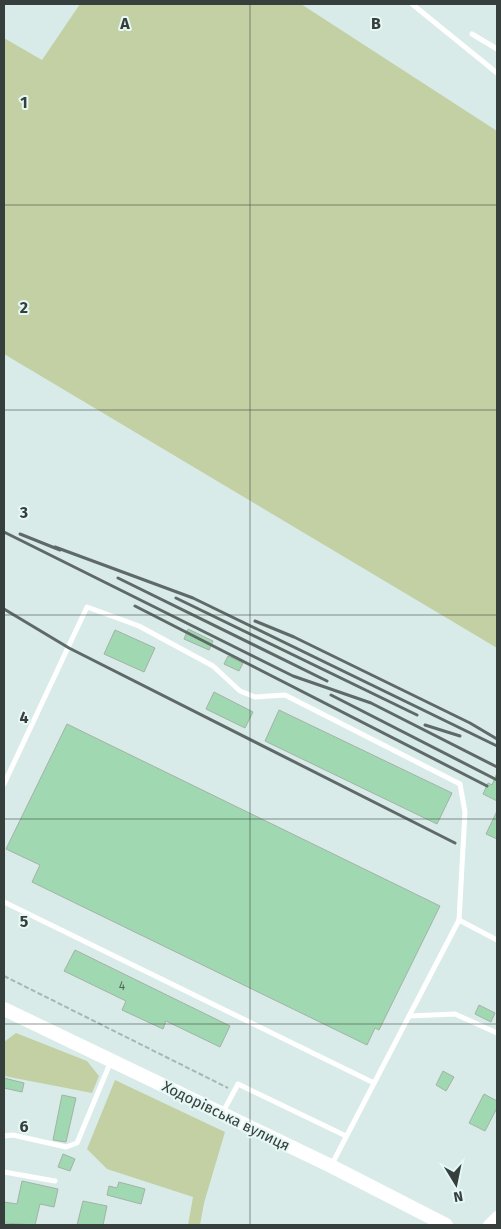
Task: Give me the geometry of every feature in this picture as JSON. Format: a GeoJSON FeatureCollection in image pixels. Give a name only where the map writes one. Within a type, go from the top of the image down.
{"type":"FeatureCollection","features":[{"type":"Feature","properties":{"kind":"main road","name":"Ходорівська вулиця"},"geometry":{"type":"LineString","coordinates":[[4,1010],[222,1113],[446,1225]]}},
{"type":"Feature","properties":{"kind":"street"},"geometry":{"type":"LineString","coordinates":[[488,1225],[497,1216]]}},
{"type":"Feature","properties":{"kind":"lane"},"geometry":{"type":"LineString","coordinates":[[412,4],[497,73]]}},
{"type":"Feature","properties":{"kind":"lane"},"geometry":{"type":"LineString","coordinates":[[472,34],[497,49]]}},
{"type":"Feature","properties":{"kind":"lane"},"geometry":{"type":"LineString","coordinates":[[4,784],[87,607],[139,626],[213,666],[240,690],[256,697],[285,695],[460,784],[465,812],[459,920],[330,1166]]}},
{"type":"Feature","properties":{"kind":"lane"},"geometry":{"type":"LineString","coordinates":[[4,902],[374,1082]]}},
{"type":"Feature","properties":{"kind":"lane"},"geometry":{"type":"LineString","coordinates":[[459,920],[497,940]]}},
{"type":"Feature","properties":{"kind":"lane"},"geometry":{"type":"LineString","coordinates":[[409,1016],[455,1014],[497,1033]]}},
{"type":"Feature","properties":{"kind":"lane"},"geometry":{"type":"LineString","coordinates":[[4,1136],[13,1134],[66,1147],[77,1143],[111,1061]]}},
{"type":"Feature","properties":{"kind":"lane"},"geometry":{"type":"LineString","coordinates":[[222,1113],[238,1084],[346,1136]]}},
{"type":"Feature","properties":{"kind":"lane"},"geometry":{"type":"LineString","coordinates":[[4,1172],[55,1181]]}},
{"type":"Feature","properties":{"kind":"path"},"geometry":{"type":"LineString","coordinates":[[4,976],[234,1091]]}},
{"type":"Feature","properties":{"kind":"green space"},"geometry":{"type":"Polygon","coordinates":[[[80,4],[301,4],[497,131],[497,648],[4,354],[4,38],[42,60],[80,4]]]}},
{"type":"Feature","properties":{"kind":"green space"},"geometry":{"type":"Polygon","coordinates":[[[16,1033],[87,1061],[99,1076],[92,1093],[4,1076],[4,1042],[16,1033]]]}},
{"type":"Feature","properties":{"kind":"green space"},"geometry":{"type":"Polygon","coordinates":[[[115,1080],[225,1132],[204,1203],[200,1225],[188,1225],[193,1197],[107,1169],[87,1149],[115,1080]]]}},
{"type":"Feature","properties":{"kind":"building"},"geometry":{"type":"Polygon","coordinates":[[[188,629],[213,641],[209,650],[184,639],[188,629]]]}},
{"type":"Feature","properties":{"kind":"building"},"geometry":{"type":"Polygon","coordinates":[[[115,630],[155,648],[144,672],[104,654],[115,630]]]}},
{"type":"Feature","properties":{"kind":"building"},"geometry":{"type":"Polygon","coordinates":[[[228,656],[243,663],[239,671],[224,664],[228,656]]]}},
{"type":"Feature","properties":{"kind":"building"},"geometry":{"type":"Polygon","coordinates":[[[214,692],[253,712],[245,728],[206,709],[214,692]]]}},
{"type":"Feature","properties":{"kind":"building"},"geometry":{"type":"Polygon","coordinates":[[[279,710],[452,793],[437,824],[265,741],[279,710]]]}},
{"type":"Feature","properties":{"kind":"building"},"geometry":{"type":"Polygon","coordinates":[[[67,724],[440,906],[379,1030],[375,1028],[367,1045],[32,882],[40,865],[6,849],[67,724]]]}},
{"type":"Feature","properties":{"kind":"building"},"geometry":{"type":"Polygon","coordinates":[[[497,773],[497,801],[483,794],[488,783],[492,785],[497,773]]]}},
{"type":"Feature","properties":{"kind":"building"},"geometry":{"type":"Polygon","coordinates":[[[497,811],[497,839],[486,834],[497,811]]]}},
{"type":"Feature","properties":{"kind":"building"},"geometry":{"type":"Polygon","coordinates":[[[75,950],[230,1026],[220,1047],[166,1021],[163,1029],[122,1010],[126,1001],[64,971],[75,950]]]}},
{"type":"Feature","properties":{"kind":"building"},"geometry":{"type":"Polygon","coordinates":[[[479,1005],[495,1013],[491,1022],[475,1014],[479,1005]]]}},
{"type":"Feature","properties":{"kind":"building"},"geometry":{"type":"Polygon","coordinates":[[[443,1071],[454,1077],[446,1091],[436,1085],[443,1071]]]}},
{"type":"Feature","properties":{"kind":"building"},"geometry":{"type":"Polygon","coordinates":[[[4,1078],[24,1083],[22,1092],[4,1088],[4,1078]]]}},
{"type":"Feature","properties":{"kind":"building"},"geometry":{"type":"Polygon","coordinates":[[[484,1094],[497,1101],[497,1108],[485,1131],[469,1123],[484,1094]]]}},
{"type":"Feature","properties":{"kind":"building"},"geometry":{"type":"Polygon","coordinates":[[[62,1095],[76,1098],[66,1142],[53,1140],[62,1095]]]}},
{"type":"Feature","properties":{"kind":"building"},"geometry":{"type":"Polygon","coordinates":[[[63,1154],[75,1159],[70,1171],[58,1167],[63,1154]]]}},
{"type":"Feature","properties":{"kind":"building"},"geometry":{"type":"Polygon","coordinates":[[[22,1181],[58,1189],[54,1207],[40,1204],[35,1225],[4,1223],[4,1202],[17,1204],[22,1181]]]}},
{"type":"Feature","properties":{"kind":"building"},"geometry":{"type":"Polygon","coordinates":[[[119,1182],[145,1189],[141,1204],[107,1195],[109,1186],[117,1188],[119,1182]]]}},
{"type":"Feature","properties":{"kind":"building"},"geometry":{"type":"Polygon","coordinates":[[[83,1201],[107,1206],[103,1225],[77,1225],[83,1201]]]}},
{"type":"Feature","properties":{"kind":"railway"},"geometry":{"type":"LineString","coordinates":[[4,532],[293,676],[371,703],[497,767]]}},
{"type":"Feature","properties":{"kind":"railway"},"geometry":{"type":"LineString","coordinates":[[20,534],[60,550]]}},
{"type":"Feature","properties":{"kind":"railway"},"geometry":{"type":"LineString","coordinates":[[55,547],[193,598],[497,746]]}},
{"type":"Feature","properties":{"kind":"railway"},"geometry":{"type":"LineString","coordinates":[[118,578],[327,681]]}},
{"type":"Feature","properties":{"kind":"railway"},"geometry":{"type":"LineString","coordinates":[[176,598],[417,715]]}},
{"type":"Feature","properties":{"kind":"railway"},"geometry":{"type":"LineString","coordinates":[[135,606],[487,786]]}},
{"type":"Feature","properties":{"kind":"railway"},"geometry":{"type":"LineString","coordinates":[[4,609],[69,648],[455,843]]}},
{"type":"Feature","properties":{"kind":"railway"},"geometry":{"type":"LineString","coordinates":[[255,621],[294,637],[470,723],[497,739]]}},
{"type":"Feature","properties":{"kind":"railway"},"geometry":{"type":"LineString","coordinates":[[331,695],[497,780]]}},
{"type":"Feature","properties":{"kind":"railway"},"geometry":{"type":"LineString","coordinates":[[425,725],[460,736]]}}]}
